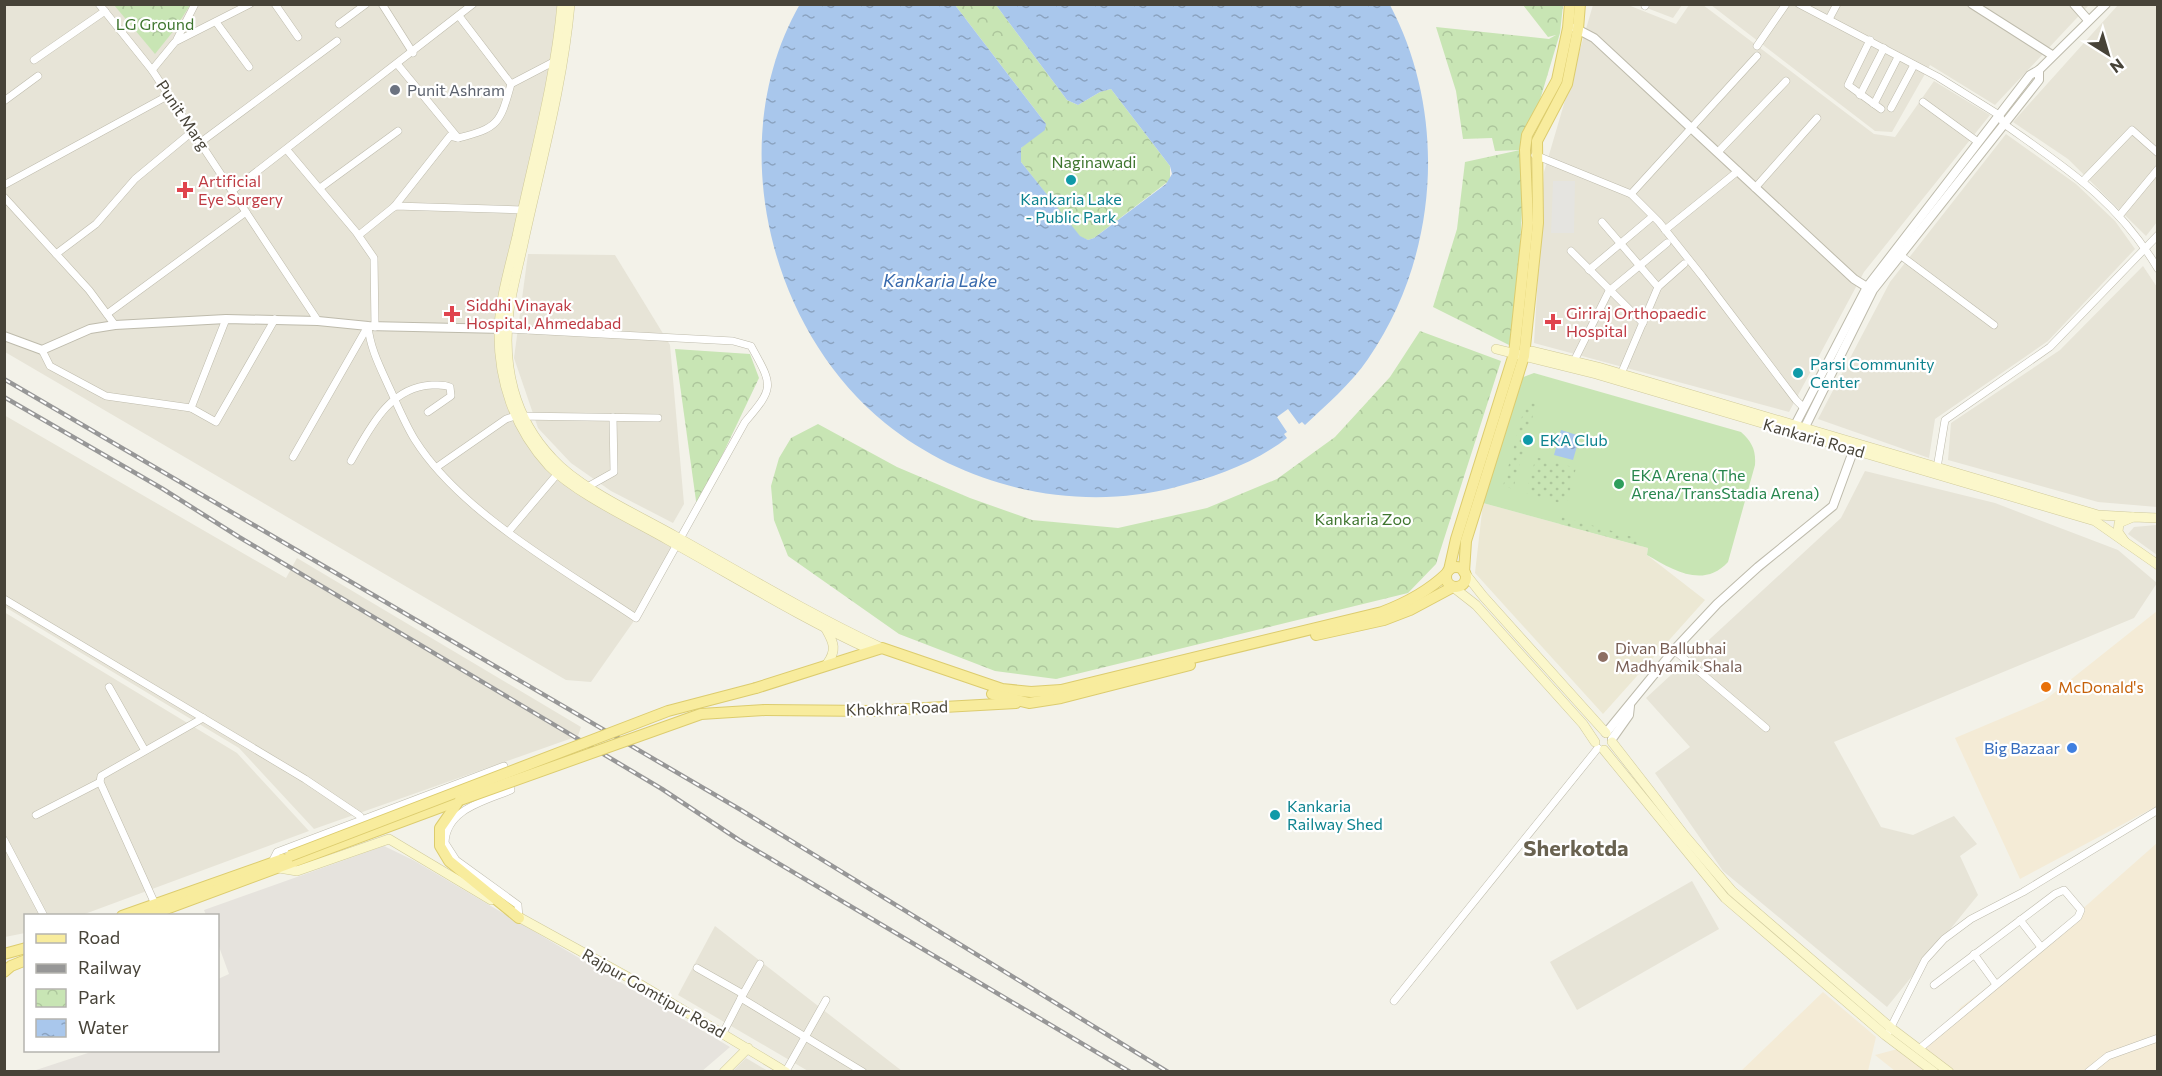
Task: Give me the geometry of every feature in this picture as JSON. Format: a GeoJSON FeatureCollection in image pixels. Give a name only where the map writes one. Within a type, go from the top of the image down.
{"type":"FeatureCollection","features":[{"type":"Feature","properties":{"kind":"main road"},"geometry":{"type":"LineString","coordinates":[[562,4],[559,60],[522,210],[503,329],[510,385],[519,416],[560,471],[825,627],[877,649],[1029,703]]}},
{"type":"Feature","properties":{"kind":"main road"},"geometry":{"type":"LineString","coordinates":[[503,329],[570,4]]}},
{"type":"Feature","properties":{"kind":"main road"},"geometry":{"type":"LineString","coordinates":[[1570,4],[1573,28]]}},
{"type":"Feature","properties":{"kind":"main road"},"geometry":{"type":"LineString","coordinates":[[1336,627],[1393,616],[1464,582],[1466,542],[1520,352],[1528,223],[1530,152],[1527,135],[1557,80],[1580,4]]}},
{"type":"Feature","properties":{"kind":"main road","name":"Kankaria Road"},"geometry":{"type":"LineString","coordinates":[[1496,349],[1520,352],[1798,430]]}},
{"type":"Feature","properties":{"kind":"main road"},"geometry":{"type":"LineString","coordinates":[[1520,352],[1574,361],[1621,374],[1855,447],[1937,468],[2098,515],[2157,518]]}},
{"type":"Feature","properties":{"kind":"main road"},"geometry":{"type":"LineString","coordinates":[[1520,352],[1456,538],[1447,581],[1476,605],[1583,724],[1599,747],[1717,881]]}},
{"type":"Feature","properties":{"kind":"main road","name":"Kankaria Road"},"geometry":{"type":"LineString","coordinates":[[1855,447],[2095,521],[2157,565]]}},
{"type":"Feature","properties":{"kind":"main road"},"geometry":{"type":"LineString","coordinates":[[560,471],[589,486],[678,542],[877,649]]}},
{"type":"Feature","properties":{"kind":"main road"},"geometry":{"type":"LineString","coordinates":[[2125,542],[2118,532],[2119,523],[2133,517]]}},
{"type":"Feature","properties":{"kind":"main road"},"geometry":{"type":"LineString","coordinates":[[984,705],[1001,692],[1054,695],[1336,627],[1406,603],[1433,587],[1455,567],[1464,572],[1610,738],[1717,881],[1725,898],[1934,1071]]}},
{"type":"Feature","properties":{"kind":"main road"},"geometry":{"type":"LineString","coordinates":[[825,627],[835,647],[834,654],[827,664]]}},
{"type":"Feature","properties":{"kind":"main road"},"geometry":{"type":"LineString","coordinates":[[125,914],[292,860],[668,711],[756,688],[877,649]]}},
{"type":"Feature","properties":{"kind":"main road","name":"Khokhra Road"},"geometry":{"type":"LineString","coordinates":[[292,860],[701,714],[765,710],[872,711],[1029,703],[1054,695]]}},
{"type":"Feature","properties":{"kind":"main road"},"geometry":{"type":"LineString","coordinates":[[1599,747],[1598,735],[1610,738]]}},
{"type":"Feature","properties":{"kind":"main road"},"geometry":{"type":"LineString","coordinates":[[1599,747],[1610,747],[1610,738]]}},
{"type":"Feature","properties":{"kind":"main road"},"geometry":{"type":"LineString","coordinates":[[460,800],[449,811],[440,828],[442,853],[448,861],[505,904],[519,918]]}},
{"type":"Feature","properties":{"kind":"main road","name":"Rajpur Gomtipur Road"},"geometry":{"type":"LineString","coordinates":[[272,866],[297,871],[389,839],[519,918],[633,980],[786,1071]]}},
{"type":"Feature","properties":{"kind":"main road"},"geometry":{"type":"LineString","coordinates":[[150,914],[272,866]]}},
{"type":"Feature","properties":{"kind":"main road"},"geometry":{"type":"LineString","coordinates":[[6,963],[24,950]]}},
{"type":"Feature","properties":{"kind":"main road"},"geometry":{"type":"LineString","coordinates":[[6,963],[24,960]]}},
{"type":"Feature","properties":{"kind":"main road"},"geometry":{"type":"LineString","coordinates":[[1888,1031],[1919,1049],[1949,1071]]}},
{"type":"Feature","properties":{"kind":"main road"},"geometry":{"type":"LineString","coordinates":[[724,1071],[748,1048]]}},
{"type":"Feature","properties":{"kind":"street","name":"Punit Marg"},"geometry":{"type":"LineString","coordinates":[[99,4],[152,70],[318,321]]}},
{"type":"Feature","properties":{"kind":"street"},"geometry":{"type":"LineString","coordinates":[[152,70],[175,42],[195,4]]}},
{"type":"Feature","properties":{"kind":"street"},"geometry":{"type":"LineString","coordinates":[[175,42],[250,4]]}},
{"type":"Feature","properties":{"kind":"street"},"geometry":{"type":"LineString","coordinates":[[275,4],[298,37]]}},
{"type":"Feature","properties":{"kind":"street"},"geometry":{"type":"LineString","coordinates":[[339,24],[366,4]]}},
{"type":"Feature","properties":{"kind":"street"},"geometry":{"type":"LineString","coordinates":[[382,4],[413,53]]}},
{"type":"Feature","properties":{"kind":"street"},"geometry":{"type":"LineString","coordinates":[[233,190],[398,65],[473,4]]}},
{"type":"Feature","properties":{"kind":"street"},"geometry":{"type":"LineString","coordinates":[[1757,46],[1786,4]]}},
{"type":"Feature","properties":{"kind":"street"},"geometry":{"type":"LineString","coordinates":[[1799,4],[1870,40],[1999,115],[2004,124],[2084,180],[2119,216],[2145,249],[2157,269]]}},
{"type":"Feature","properties":{"kind":"street"},"geometry":{"type":"LineString","coordinates":[[1829,19],[1837,4]]}},
{"type":"Feature","properties":{"kind":"street"},"geometry":{"type":"LineString","coordinates":[[1972,4],[2052,55]]}},
{"type":"Feature","properties":{"kind":"street"},"geometry":{"type":"LineString","coordinates":[[2074,4],[2088,20]]}},
{"type":"Feature","properties":{"kind":"street"},"geometry":{"type":"LineString","coordinates":[[1798,430],[1803,406],[1870,288],[2030,75],[2039,70],[2106,4]]}},
{"type":"Feature","properties":{"kind":"street"},"geometry":{"type":"LineString","coordinates":[[33,60],[105,11]]}},
{"type":"Feature","properties":{"kind":"street"},"geometry":{"type":"LineString","coordinates":[[459,16],[511,84]]}},
{"type":"Feature","properties":{"kind":"street"},"geometry":{"type":"LineString","coordinates":[[216,22],[249,67]]}},
{"type":"Feature","properties":{"kind":"street"},"geometry":{"type":"LineString","coordinates":[[1573,28],[1594,38],[1854,279],[1870,288]]}},
{"type":"Feature","properties":{"kind":"street"},"geometry":{"type":"LineString","coordinates":[[1870,40],[1848,85],[1878,106],[1898,57]]}},
{"type":"Feature","properties":{"kind":"street"},"geometry":{"type":"LineString","coordinates":[[201,142],[337,41]]}},
{"type":"Feature","properties":{"kind":"street"},"geometry":{"type":"LineString","coordinates":[[1860,94],[1884,48]]}},
{"type":"Feature","properties":{"kind":"street"},"geometry":{"type":"LineString","coordinates":[[1631,194],[1757,56]]}},
{"type":"Feature","properties":{"kind":"street"},"geometry":{"type":"LineString","coordinates":[[359,235],[393,208],[450,136],[459,138],[489,130],[504,110],[511,84],[559,60]]}},
{"type":"Feature","properties":{"kind":"street"},"geometry":{"type":"LineString","coordinates":[[398,65],[459,138]]}},
{"type":"Feature","properties":{"kind":"street"},"geometry":{"type":"LineString","coordinates":[[1891,108],[1914,65]]}},
{"type":"Feature","properties":{"kind":"street"},"geometry":{"type":"LineString","coordinates":[[1798,430],[1870,288],[1900,255],[2004,124],[2038,80],[2039,70]]}},
{"type":"Feature","properties":{"kind":"street"},"geometry":{"type":"LineString","coordinates":[[4,101],[38,76]]}},
{"type":"Feature","properties":{"kind":"street"},"geometry":{"type":"LineString","coordinates":[[1718,152],[1786,81]]}},
{"type":"Feature","properties":{"kind":"street"},"geometry":{"type":"LineString","coordinates":[[4,184],[169,95]]}},
{"type":"Feature","properties":{"kind":"street"},"geometry":{"type":"LineString","coordinates":[[1923,102],[1978,142]]}},
{"type":"Feature","properties":{"kind":"street"},"geometry":{"type":"LineString","coordinates":[[1755,188],[1817,118]]}},
{"type":"Feature","properties":{"kind":"street"},"geometry":{"type":"LineString","coordinates":[[2084,180],[2132,130],[2157,153]]}},
{"type":"Feature","properties":{"kind":"street"},"geometry":{"type":"LineString","coordinates":[[56,254],[96,224],[135,179],[193,131]]}},
{"type":"Feature","properties":{"kind":"street"},"geometry":{"type":"LineString","coordinates":[[320,188],[398,131]]}},
{"type":"Feature","properties":{"kind":"street"},"geometry":{"type":"LineString","coordinates":[[42,350],[90,329],[115,325],[225,319],[275,319],[372,326],[684,337],[733,341],[751,346],[768,378],[766,397],[745,422],[636,618],[509,531],[470,501],[415,440],[370,343],[372,326],[374,258],[359,235],[287,150]]}},
{"type":"Feature","properties":{"kind":"street"},"geometry":{"type":"LineString","coordinates":[[1530,152],[1631,194],[1665,230],[1796,400],[1803,406]]}},
{"type":"Feature","properties":{"kind":"street"},"geometry":{"type":"LineString","coordinates":[[2119,216],[2157,169]]}},
{"type":"Feature","properties":{"kind":"street"},"geometry":{"type":"LineString","coordinates":[[1665,230],[1738,171]]}},
{"type":"Feature","properties":{"kind":"street"},"geometry":{"type":"LineString","coordinates":[[4,196],[115,325]]}},
{"type":"Feature","properties":{"kind":"street"},"geometry":{"type":"LineString","coordinates":[[393,208],[522,210]]}},
{"type":"Feature","properties":{"kind":"street"},"geometry":{"type":"LineString","coordinates":[[106,314],[246,212]]}},
{"type":"Feature","properties":{"kind":"street"},"geometry":{"type":"LineString","coordinates":[[1589,270],[1652,217]]}},
{"type":"Feature","properties":{"kind":"street"},"geometry":{"type":"LineString","coordinates":[[1602,222],[1658,287]]}},
{"type":"Feature","properties":{"kind":"street"},"geometry":{"type":"LineString","coordinates":[[1937,468],[1945,420],[2050,347],[2157,235]]}},
{"type":"Feature","properties":{"kind":"street"},"geometry":{"type":"LineString","coordinates":[[1574,361],[1609,291],[1667,243]]}},
{"type":"Feature","properties":{"kind":"street"},"geometry":{"type":"LineString","coordinates":[[1571,251],[1643,323]]}},
{"type":"Feature","properties":{"kind":"street"},"geometry":{"type":"LineString","coordinates":[[1900,255],[1994,325]]}},
{"type":"Feature","properties":{"kind":"street"},"geometry":{"type":"LineString","coordinates":[[1621,374],[1658,287],[1684,264]]}},
{"type":"Feature","properties":{"kind":"street"},"geometry":{"type":"LineString","coordinates":[[190,408],[225,319]]}},
{"type":"Feature","properties":{"kind":"street"},"geometry":{"type":"LineString","coordinates":[[4,336],[42,350],[51,366],[106,396],[190,408],[216,422],[275,319]]}},
{"type":"Feature","properties":{"kind":"street"},"geometry":{"type":"LineString","coordinates":[[293,458],[372,326]]}},
{"type":"Feature","properties":{"kind":"street"},"geometry":{"type":"LineString","coordinates":[[351,461],[380,413],[395,400],[418,386],[450,387],[451,396],[428,412]]}},
{"type":"Feature","properties":{"kind":"street"},"geometry":{"type":"LineString","coordinates":[[437,467],[506,419],[519,416],[658,418]]}},
{"type":"Feature","properties":{"kind":"street"},"geometry":{"type":"LineString","coordinates":[[589,486],[614,472],[613,417]]}},
{"type":"Feature","properties":{"kind":"street"},"geometry":{"type":"LineString","coordinates":[[1610,738],[1629,714],[1630,706],[1674,650],[1717,604],[1758,567],[1833,506],[1855,447]]}},
{"type":"Feature","properties":{"kind":"street"},"geometry":{"type":"LineString","coordinates":[[509,531],[560,471]]}},
{"type":"Feature","properties":{"kind":"street"},"geometry":{"type":"LineString","coordinates":[[4,599],[305,779],[360,816]]}},
{"type":"Feature","properties":{"kind":"street"},"geometry":{"type":"LineString","coordinates":[[1674,650],[1767,728]]}},
{"type":"Feature","properties":{"kind":"street"},"geometry":{"type":"LineString","coordinates":[[109,687],[144,749]]}},
{"type":"Feature","properties":{"kind":"street"},"geometry":{"type":"LineString","coordinates":[[155,904],[100,782],[100,776],[144,749],[203,718]]}},
{"type":"Feature","properties":{"kind":"street"},"geometry":{"type":"LineString","coordinates":[[1394,1001],[1599,747]]}},
{"type":"Feature","properties":{"kind":"street"},"geometry":{"type":"LineString","coordinates":[[272,866],[277,852],[504,766],[511,790],[457,815],[449,823],[446,843],[456,860],[518,905],[519,918]]}},
{"type":"Feature","properties":{"kind":"street"},"geometry":{"type":"LineString","coordinates":[[36,815],[100,782]]}},
{"type":"Feature","properties":{"kind":"street"},"geometry":{"type":"LineString","coordinates":[[1888,1031],[1926,960],[1944,939],[1971,919],[2023,892],[2157,810]]}},
{"type":"Feature","properties":{"kind":"street"},"geometry":{"type":"LineString","coordinates":[[4,840],[43,914]]}},
{"type":"Feature","properties":{"kind":"street"},"geometry":{"type":"LineString","coordinates":[[1919,1049],[1995,983],[2078,917],[2081,910],[2064,890],[2055,894],[1934,986]]}},
{"type":"Feature","properties":{"kind":"street"},"geometry":{"type":"LineString","coordinates":[[2020,920],[2041,947]]}},
{"type":"Feature","properties":{"kind":"street"},"geometry":{"type":"LineString","coordinates":[[1974,954],[1995,983]]}},
{"type":"Feature","properties":{"kind":"street"},"geometry":{"type":"LineString","coordinates":[[723,1033],[760,964]]}},
{"type":"Feature","properties":{"kind":"street"},"geometry":{"type":"LineString","coordinates":[[697,968],[863,1071]]}},
{"type":"Feature","properties":{"kind":"street"},"geometry":{"type":"LineString","coordinates":[[786,1071],[826,1000]]}},
{"type":"Feature","properties":{"kind":"street"},"geometry":{"type":"LineString","coordinates":[[2088,1071],[2108,1056],[2157,1038]]}},
{"type":"Feature","properties":{"kind":"shaded area"},"geometry":{"type":"Polygon","coordinates":[[[5,5],[570,5],[499,329],[532,443],[677,545],[636,618],[591,682],[566,680],[5,352],[5,5]]]}},
{"type":"Feature","properties":{"kind":"shaded area"},"geometry":{"type":"Polygon","coordinates":[[[1593,5],[1628,5],[1676,24],[1689,5],[1703,5],[1874,134],[1895,137],[1934,81],[1990,115],[1864,272],[1789,412],[1534,343],[1544,172],[1593,5]]]}},
{"type":"Feature","properties":{"kind":"shaded area"},"geometry":{"type":"Polygon","coordinates":[[[1639,5],[1682,5],[1673,18],[1639,5]]]}},
{"type":"Feature","properties":{"kind":"shaded area"},"geometry":{"type":"Polygon","coordinates":[[[1711,5],[2089,5],[1995,105],[1930,65],[1892,132],[1875,131],[1711,5]]]}},
{"type":"Feature","properties":{"kind":"shaded area"},"geometry":{"type":"Polygon","coordinates":[[[2118,5],[2157,5],[2157,222],[2146,236],[2068,159],[2013,122],[2118,5]]]}},
{"type":"Feature","properties":{"kind":"shaded area"},"geometry":{"type":"Polygon","coordinates":[[[2006,134],[2076,184],[2115,221],[2135,249],[2048,341],[1935,419],[1929,458],[1818,419],[1890,282],[2006,134]]]}},
{"type":"Feature","properties":{"kind":"shaded area"},"geometry":{"type":"Polygon","coordinates":[[[1553,181],[1575,181],[1574,233],[1551,233],[1553,181]]]}},
{"type":"Feature","properties":{"kind":"shaded area"},"geometry":{"type":"Polygon","coordinates":[[[528,254],[615,255],[670,345],[684,504],[673,523],[611,491],[571,463],[538,428],[514,358],[528,254]]]}},
{"type":"Feature","properties":{"kind":"shaded area"},"geometry":{"type":"Polygon","coordinates":[[[2143,266],[2157,287],[2157,507],[2098,502],[1948,460],[1951,423],[2060,350],[2143,266]]]}},
{"type":"Feature","properties":{"kind":"shaded area"},"geometry":{"type":"Polygon","coordinates":[[[4,415],[286,578],[297,558],[581,727],[578,736],[314,829],[239,748],[5,607],[4,415]]]}},
{"type":"Feature","properties":{"kind":"shaded area"},"geometry":{"type":"Polygon","coordinates":[[[1865,471],[1995,503],[2118,550],[2157,583],[2134,618],[1834,742],[1881,827],[1913,835],[1954,816],[1977,844],[1960,856],[1978,895],[1887,1007],[1723,871],[1655,773],[1690,747],[1646,698],[1841,518],[1865,471]]]}},
{"type":"Feature","properties":{"kind":"shaded area","name":"Divan Ballubhai Madhyamik Shala"},"geometry":{"type":"Polygon","coordinates":[[[1483,503],[1648,548],[1647,555],[1705,600],[1603,714],[1475,573],[1483,503]]]}},
{"type":"Feature","properties":{"kind":"shaded area"},"geometry":{"type":"Polygon","coordinates":[[[2157,525],[2157,555],[2128,534],[2134,527],[2157,525]]]}},
{"type":"Feature","properties":{"kind":"shaded area"},"geometry":{"type":"Polygon","coordinates":[[[2157,611],[2157,806],[2020,879],[1955,738],[2045,700],[2157,611]]]}},
{"type":"Feature","properties":{"kind":"shaded area"},"geometry":{"type":"Polygon","coordinates":[[[4,612],[237,753],[309,831],[85,914],[24,914],[24,933],[5,937],[4,612]]]}},
{"type":"Feature","properties":{"kind":"shaded area"},"geometry":{"type":"Polygon","coordinates":[[[2157,843],[2157,1071],[1895,1071],[1875,1055],[1932,1040],[1961,1007],[2028,957],[2157,843]]]}},
{"type":"Feature","properties":{"kind":"shaded area"},"geometry":{"type":"Polygon","coordinates":[[[384,846],[413,860],[730,1047],[701,1072],[30,1072],[91,1052],[219,1052],[219,979],[229,974],[219,947],[219,914],[206,914],[204,910],[384,846]]]}},
{"type":"Feature","properties":{"kind":"shaded area"},"geometry":{"type":"Polygon","coordinates":[[[1692,881],[1719,929],[1577,1010],[1550,962],[1692,881]]]}},
{"type":"Feature","properties":{"kind":"shaded area"},"geometry":{"type":"Polygon","coordinates":[[[715,926],[902,1071],[808,1071],[678,995],[715,926]]]}},
{"type":"Feature","properties":{"kind":"shaded area"},"geometry":{"type":"Polygon","coordinates":[[[1823,992],[1876,1037],[1868,1071],[1741,1071],[1823,992]]]}},
{"type":"Feature","properties":{"kind":"shaded area"},"geometry":{"type":"Polygon","coordinates":[[[746,1058],[768,1071],[733,1071],[746,1058]]]}},
{"type":"Feature","properties":{"kind":"green space","name":"LG Ground"},"geometry":{"type":"Polygon","coordinates":[[[114,5],[190,5],[155,54],[114,5]]]}},
{"type":"Feature","properties":{"kind":"green space","name":"Naginawadi"},"geometry":{"type":"Polygon","coordinates":[[[955,5],[996,5],[1067,100],[1078,105],[1100,92],[1111,89],[1170,166],[1170,180],[1094,238],[1088,240],[1080,237],[1021,162],[1021,148],[1046,124],[955,5]]]}},
{"type":"Feature","properties":{"kind":"green space"},"geometry":{"type":"Polygon","coordinates":[[[1523,5],[1563,5],[1560,33],[1525,150],[1515,348],[1433,307],[1457,229],[1465,162],[1520,150],[1495,151],[1492,138],[1463,139],[1456,91],[1436,27],[1549,39],[1556,35],[1548,37],[1523,5]]]}},
{"type":"Feature","properties":{"kind":"green space","name":"Kankaria Zoo"},"geometry":{"type":"Polygon","coordinates":[[[1420,331],[1501,361],[1436,564],[1408,593],[1056,679],[995,671],[899,634],[788,556],[774,520],[771,486],[779,458],[791,438],[818,424],[897,467],[970,498],[1032,520],[1118,528],[1207,508],[1277,479],[1335,437],[1390,377],[1420,331]]]}},
{"type":"Feature","properties":{"kind":"green space"},"geometry":{"type":"Polygon","coordinates":[[[675,349],[750,354],[759,378],[697,508],[675,349]]]}},
{"type":"Feature","properties":{"kind":"green space","name":"EKA Arena (The Arena/TransStadia Arena)"},"geometry":{"type":"Polygon","coordinates":[[[1534,373],[1741,432],[1751,443],[1755,465],[1728,562],[1708,574],[1698,576],[1688,574],[1677,571],[1647,555],[1648,548],[1483,503],[1521,378],[1534,373]]]}},
{"type":"Feature","properties":{"kind":"green space"},"geometry":{"type":"Polygon","coordinates":[[[1526,402],[1536,404],[1513,489],[1503,486],[1526,402]]]}},
{"type":"Feature","properties":{"kind":"green space"},"geometry":{"type":"Polygon","coordinates":[[[1536,457],[1576,468],[1566,505],[1526,493],[1536,457]]]}},
{"type":"Feature","properties":{"kind":"green space"},"geometry":{"type":"Polygon","coordinates":[[[1562,517],[1644,540],[1642,546],[1560,524],[1562,517]]]}},
{"type":"Feature","properties":{"kind":"water","name":"Kankaria Lake"},"geometry":{"type":"Polygon","coordinates":[[[800,4],[955,5],[1046,124],[1045,130],[1021,148],[1021,162],[1080,236],[1088,240],[1094,238],[1166,184],[1172,174],[1170,166],[1111,89],[1100,92],[1078,105],[1067,100],[996,5],[1390,5],[1409,48],[1421,92],[1427,138],[1427,185],[1421,231],[1410,276],[1392,319],[1368,359],[1354,377],[1305,425],[1302,422],[1299,424],[1288,409],[1277,417],[1287,432],[1284,434],[1287,438],[1248,462],[1205,479],[1138,494],[1100,497],[1062,495],[1023,489],[986,479],[950,464],[916,445],[885,423],[844,383],[811,336],[786,284],[769,228],[762,170],[764,112],[777,57],[800,4]]]}},
{"type":"Feature","properties":{"kind":"water"},"geometry":{"type":"Polygon","coordinates":[[[1561,430],[1580,436],[1573,460],[1554,455],[1561,430]]]}},
{"type":"Feature","properties":{"kind":"railway"},"geometry":{"type":"LineString","coordinates":[[4,379],[741,810],[1168,1072]]}},
{"type":"Feature","properties":{"kind":"railway"},"geometry":{"type":"LineString","coordinates":[[4,397],[163,489],[239,537],[662,789],[739,840],[1130,1072]]}},
{"type":"Feature","properties":{"kind":"place","name":"Punit Ashram"},"geometry":{"type":"Point","coordinates":[395,90]}},
{"type":"Feature","properties":{"kind":"place","name":"Kankaria Lake - Public Park"},"geometry":{"type":"Point","coordinates":[1071,180]}},
{"type":"Feature","properties":{"kind":"place","name":"Artificial Eye Surgery"},"geometry":{"type":"Point","coordinates":[185,190]}},
{"type":"Feature","properties":{"kind":"place","name":"Siddhi Vinayak Hospital, Ahmedabad"},"geometry":{"type":"Point","coordinates":[452,314]}},
{"type":"Feature","properties":{"kind":"place","name":"Giriraj Orthopaedic Hospital"},"geometry":{"type":"Point","coordinates":[1553,322]}},
{"type":"Feature","properties":{"kind":"place","name":"Parsi Community Center"},"geometry":{"type":"Point","coordinates":[1798,373]}},
{"type":"Feature","properties":{"kind":"place","name":"EKA Club"},"geometry":{"type":"Point","coordinates":[1528,440]}},
{"type":"Feature","properties":{"kind":"place","name":"EKA Arena (The Arena/TransStadia Arena)"},"geometry":{"type":"Point","coordinates":[1619,484]}},
{"type":"Feature","properties":{"kind":"place","name":"Divan Ballubhai Madhyamik Shala"},"geometry":{"type":"Point","coordinates":[1603,657]}},
{"type":"Feature","properties":{"kind":"place","name":"McDonald's"},"geometry":{"type":"Point","coordinates":[2046,687]}},
{"type":"Feature","properties":{"kind":"place","name":"Big Bazaar"},"geometry":{"type":"Point","coordinates":[2072,748]}},
{"type":"Feature","properties":{"kind":"place","name":"Kankaria Railway Shed"},"geometry":{"type":"Point","coordinates":[1275,815]}},
{"type":"Feature","properties":{"kind":"district","name":"Sherkotda"},"geometry":{"type":"Point","coordinates":[1576,848]}}]}
